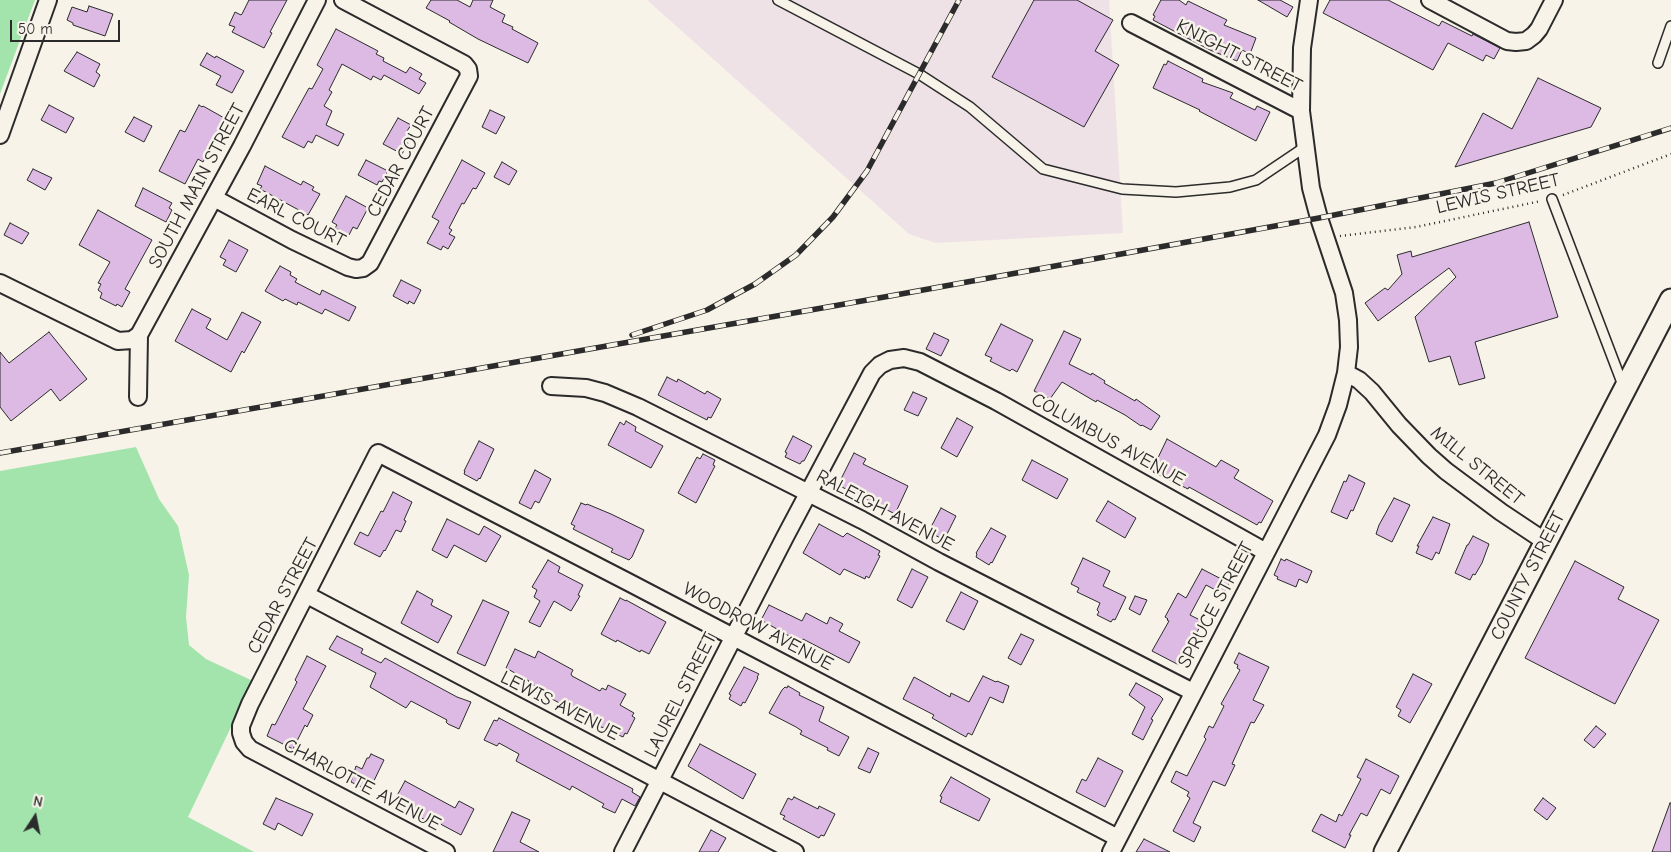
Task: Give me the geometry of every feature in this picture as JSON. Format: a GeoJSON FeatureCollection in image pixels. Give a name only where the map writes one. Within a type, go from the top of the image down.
{"type":"FeatureCollection","features":[{"type":"Feature","properties":{"kind":"street"},"geometry":{"type":"LineString","coordinates":[[0,135],[48,0]]}},
{"type":"Feature","properties":{"kind":"street","name":"SOUTH MAIN STREET"},"geometry":{"type":"LineString","coordinates":[[138,397],[139,335],[242,146],[317,0]]}},
{"type":"Feature","properties":{"kind":"street","name":"CEDAR COURT"},"geometry":{"type":"LineString","coordinates":[[343,0],[464,64],[468,69],[468,80],[405,199],[370,263],[360,268]]}},
{"type":"Feature","properties":{"kind":"street","name":"SPRUCE STREET"},"geometry":{"type":"LineString","coordinates":[[1114,845],[1327,435],[1346,374],[1349,347],[1348,320],[1340,277],[1311,188],[1301,111],[1302,48],[1309,0]]}},
{"type":"Feature","properties":{"kind":"street"},"geometry":{"type":"LineString","coordinates":[[1430,0],[1499,37],[1516,42],[1526,40],[1534,35],[1554,0]]}},
{"type":"Feature","properties":{"kind":"street","name":"KNIGHT STREET"},"geometry":{"type":"LineString","coordinates":[[1131,23],[1301,111]]}},
{"type":"Feature","properties":{"kind":"street","name":"EARL COURT"},"geometry":{"type":"LineString","coordinates":[[214,198],[292,240],[348,267],[360,268]]}},
{"type":"Feature","properties":{"kind":"street"},"geometry":{"type":"LineString","coordinates":[[0,284],[118,341],[132,340],[139,335]]}},
{"type":"Feature","properties":{"kind":"street","name":"COUNTY STREET"},"geometry":{"type":"LineString","coordinates":[[1385,852],[1671,300]]}},
{"type":"Feature","properties":{"kind":"street","name":"LAUREL STREET"},"geometry":{"type":"LineString","coordinates":[[623,852],[872,373],[880,365],[890,360],[904,358],[928,366]]}},
{"type":"Feature","properties":{"kind":"street","name":"COLUMBUS AVENUE"},"geometry":{"type":"LineString","coordinates":[[928,366],[1045,428],[1266,552]]}},
{"type":"Feature","properties":{"kind":"street","name":"MILL STREET"},"geometry":{"type":"LineString","coordinates":[[1346,374],[1358,380],[1372,392],[1423,450],[1446,471],[1501,512],[1546,542]]}},
{"type":"Feature","properties":{"kind":"street","name":"RALEIGH AVENUE"},"geometry":{"type":"LineString","coordinates":[[551,386],[586,388],[605,393],[638,407],[1193,692]]}},
{"type":"Feature","properties":{"kind":"street","name":"CEDAR STREET"},"geometry":{"type":"LineString","coordinates":[[259,754],[250,749],[244,742],[241,726],[266,670],[378,453]]}},
{"type":"Feature","properties":{"kind":"street","name":"WOODROW AVENUE"},"geometry":{"type":"LineString","coordinates":[[378,453],[734,637],[1114,845]]}},
{"type":"Feature","properties":{"kind":"street","name":"LEWIS AVENUE"},"geometry":{"type":"LineString","coordinates":[[306,595],[795,852]]}},
{"type":"Feature","properties":{"kind":"street","name":"CHARLOTTE AVENUE"},"geometry":{"type":"LineString","coordinates":[[259,754],[446,852]]}},
{"type":"Feature","properties":{"kind":"lane"},"geometry":{"type":"LineString","coordinates":[[778,0],[919,74],[970,106],[1043,169],[1122,189],[1176,192],[1230,187],[1256,180],[1305,147]]}},
{"type":"Feature","properties":{"kind":"lane"},"geometry":{"type":"LineString","coordinates":[[1658,63],[1671,26]]}},
{"type":"Feature","properties":{"kind":"lane"},"geometry":{"type":"LineString","coordinates":[[1552,198],[1625,390]]}},
{"type":"Feature","properties":{"kind":"path","name":"LEWIS STREET"},"geometry":{"type":"LineString","coordinates":[[1326,238],[1416,226],[1552,198],[1671,154]]}},
{"type":"Feature","properties":{"kind":"shaded area"},"geometry":{"type":"Polygon","coordinates":[[[647,0],[1109,0],[1123,233],[936,243],[909,234],[647,0]]]}},
{"type":"Feature","properties":{"kind":"green space"},"geometry":{"type":"Polygon","coordinates":[[[0,0],[35,0],[0,94],[0,0]]]}},
{"type":"Feature","properties":{"kind":"green space"},"geometry":{"type":"Polygon","coordinates":[[[136,447],[159,499],[178,526],[189,575],[186,617],[189,645],[206,659],[253,681],[188,817],[254,852],[0,852],[0,471],[136,447]]]}},
{"type":"Feature","properties":{"kind":"building"},"geometry":{"type":"Polygon","coordinates":[[[249,0],[287,0],[270,32],[272,33],[264,48],[232,32],[235,27],[229,25],[235,12],[241,15],[249,0]]]}},
{"type":"Feature","properties":{"kind":"building"},"geometry":{"type":"Polygon","coordinates":[[[431,0],[457,0],[470,7],[473,0],[493,0],[490,7],[505,15],[502,22],[538,43],[528,63],[478,39],[426,8],[431,0]]]}},
{"type":"Feature","properties":{"kind":"building"},"geometry":{"type":"Polygon","coordinates":[[[1034,0],[1077,0],[1113,20],[1095,51],[1119,65],[1084,127],[992,77],[1034,0]]]}},
{"type":"Feature","properties":{"kind":"building"},"geometry":{"type":"Polygon","coordinates":[[[1161,0],[1179,0],[1186,5],[1188,1],[1227,20],[1224,25],[1256,38],[1250,54],[1242,50],[1237,61],[1210,50],[1153,20],[1155,16],[1153,15],[1161,0]]]}},
{"type":"Feature","properties":{"kind":"building"},"geometry":{"type":"Polygon","coordinates":[[[1258,0],[1280,0],[1293,7],[1287,17],[1258,0]]]}},
{"type":"Feature","properties":{"kind":"building"},"geometry":{"type":"Polygon","coordinates":[[[1330,0],[1388,0],[1439,26],[1442,21],[1500,48],[1494,59],[1486,55],[1483,61],[1448,43],[1433,70],[1323,13],[1330,0]]]}},
{"type":"Feature","properties":{"kind":"building"},"geometry":{"type":"Polygon","coordinates":[[[89,6],[113,14],[105,36],[73,25],[73,23],[67,20],[72,7],[87,12],[89,6]]]}},
{"type":"Feature","properties":{"kind":"building"},"geometry":{"type":"Polygon","coordinates":[[[336,29],[378,51],[376,54],[384,58],[383,61],[406,73],[410,67],[422,74],[419,79],[426,83],[419,94],[384,75],[381,80],[373,76],[371,80],[342,64],[329,90],[332,92],[324,106],[332,111],[326,125],[344,134],[338,146],[316,135],[312,143],[308,141],[304,148],[282,137],[309,88],[312,89],[323,69],[317,65],[336,29]]]}},
{"type":"Feature","properties":{"kind":"building"},"geometry":{"type":"Polygon","coordinates":[[[77,52],[100,64],[96,72],[100,75],[94,87],[64,71],[77,52]]]}},
{"type":"Feature","properties":{"kind":"building"},"geometry":{"type":"Polygon","coordinates":[[[207,53],[244,71],[232,93],[216,85],[221,76],[200,65],[207,53]]]}},
{"type":"Feature","properties":{"kind":"building"},"geometry":{"type":"Polygon","coordinates":[[[1168,61],[1203,79],[1202,82],[1233,93],[1230,98],[1255,110],[1257,106],[1270,112],[1256,141],[1200,110],[1153,88],[1164,64],[1166,65],[1168,61]]]}},
{"type":"Feature","properties":{"kind":"building"},"geometry":{"type":"Polygon","coordinates":[[[1538,78],[1601,108],[1591,127],[1455,167],[1483,113],[1512,129],[1538,78]]]}},
{"type":"Feature","properties":{"kind":"building"},"geometry":{"type":"Polygon","coordinates":[[[49,105],[74,118],[66,133],[41,120],[49,105]]]}},
{"type":"Feature","properties":{"kind":"building"},"geometry":{"type":"Polygon","coordinates":[[[199,105],[226,119],[203,162],[198,159],[185,184],[159,171],[180,130],[185,132],[199,105]]]}},
{"type":"Feature","properties":{"kind":"building"},"geometry":{"type":"Polygon","coordinates":[[[490,110],[505,117],[496,134],[482,127],[490,110]]]}},
{"type":"Feature","properties":{"kind":"building"},"geometry":{"type":"Polygon","coordinates":[[[134,117],[152,126],[144,142],[125,132],[134,117]]]}},
{"type":"Feature","properties":{"kind":"building"},"geometry":{"type":"Polygon","coordinates":[[[398,118],[411,125],[407,131],[410,132],[405,142],[408,143],[402,154],[383,144],[398,118]]]}},
{"type":"Feature","properties":{"kind":"building"},"geometry":{"type":"Polygon","coordinates":[[[366,160],[388,171],[382,182],[379,181],[377,185],[358,175],[366,160]]]}},
{"type":"Feature","properties":{"kind":"building"},"geometry":{"type":"Polygon","coordinates":[[[462,160],[485,173],[476,189],[473,188],[464,204],[462,203],[449,228],[452,230],[449,234],[455,237],[448,249],[443,246],[441,250],[427,243],[439,221],[432,217],[462,160]]]}},
{"type":"Feature","properties":{"kind":"building"},"geometry":{"type":"Polygon","coordinates":[[[502,162],[517,171],[509,185],[494,177],[502,162]]]}},
{"type":"Feature","properties":{"kind":"building"},"geometry":{"type":"Polygon","coordinates":[[[265,166],[301,185],[303,181],[314,187],[312,190],[320,194],[308,215],[260,189],[262,186],[257,184],[265,166]]]}},
{"type":"Feature","properties":{"kind":"building"},"geometry":{"type":"Polygon","coordinates":[[[33,169],[52,178],[45,190],[27,180],[33,169]]]}},
{"type":"Feature","properties":{"kind":"building"},"geometry":{"type":"Polygon","coordinates":[[[143,188],[172,203],[169,208],[172,210],[166,222],[135,206],[143,188]]]}},
{"type":"Feature","properties":{"kind":"building"},"geometry":{"type":"Polygon","coordinates":[[[346,196],[368,208],[357,229],[353,227],[349,235],[335,228],[337,225],[332,222],[346,196]]]}},
{"type":"Feature","properties":{"kind":"building"},"geometry":{"type":"Polygon","coordinates":[[[98,210],[152,240],[125,289],[130,292],[122,307],[100,298],[102,293],[98,290],[101,284],[98,283],[110,262],[79,245],[98,210]]]}},
{"type":"Feature","properties":{"kind":"building"},"geometry":{"type":"Polygon","coordinates":[[[1529,222],[1558,317],[1475,342],[1485,378],[1459,385],[1450,356],[1429,362],[1415,317],[1456,277],[1449,268],[1378,321],[1365,303],[1385,288],[1388,290],[1402,274],[1397,255],[1411,251],[1412,257],[1529,222]]]}},
{"type":"Feature","properties":{"kind":"building"},"geometry":{"type":"Polygon","coordinates":[[[10,223],[29,233],[22,244],[4,235],[10,223]]]}},
{"type":"Feature","properties":{"kind":"building"},"geometry":{"type":"Polygon","coordinates":[[[229,240],[248,250],[236,272],[223,265],[226,260],[220,257],[229,240]]]}},
{"type":"Feature","properties":{"kind":"building"},"geometry":{"type":"Polygon","coordinates":[[[280,266],[291,272],[290,275],[297,279],[295,282],[320,295],[322,290],[356,307],[349,321],[325,309],[322,314],[298,302],[297,305],[285,299],[283,301],[265,291],[280,266]]]}},
{"type":"Feature","properties":{"kind":"building"},"geometry":{"type":"Polygon","coordinates":[[[401,280],[421,290],[414,304],[409,301],[408,304],[393,296],[401,280]]]}},
{"type":"Feature","properties":{"kind":"building"},"geometry":{"type":"Polygon","coordinates":[[[192,309],[211,319],[206,328],[227,340],[242,312],[261,322],[231,372],[175,341],[192,309]]]}},
{"type":"Feature","properties":{"kind":"building"},"geometry":{"type":"Polygon","coordinates":[[[1001,324],[1033,340],[1017,372],[1012,369],[1010,371],[990,361],[992,358],[985,355],[1001,324]]]}},
{"type":"Feature","properties":{"kind":"building"},"geometry":{"type":"Polygon","coordinates":[[[1064,331],[1081,339],[1069,364],[1091,375],[1092,373],[1105,381],[1104,383],[1135,401],[1136,399],[1160,416],[1151,430],[1062,382],[1050,399],[1034,391],[1064,331]]]}},
{"type":"Feature","properties":{"kind":"building"},"geometry":{"type":"Polygon","coordinates":[[[49,332],[87,379],[60,401],[51,389],[11,421],[0,407],[0,352],[9,363],[49,332]]]}},
{"type":"Feature","properties":{"kind":"building"},"geometry":{"type":"Polygon","coordinates":[[[934,333],[949,340],[941,356],[926,349],[934,333]]]}},
{"type":"Feature","properties":{"kind":"building"},"geometry":{"type":"Polygon","coordinates":[[[667,377],[677,382],[678,379],[705,394],[707,391],[721,399],[711,418],[708,417],[707,420],[658,395],[667,377]]]}},
{"type":"Feature","properties":{"kind":"building"},"geometry":{"type":"Polygon","coordinates":[[[913,392],[927,398],[918,416],[904,410],[913,392]]]}},
{"type":"Feature","properties":{"kind":"building"},"geometry":{"type":"Polygon","coordinates":[[[957,418],[973,427],[957,457],[941,448],[957,418]]]}},
{"type":"Feature","properties":{"kind":"building"},"geometry":{"type":"Polygon","coordinates":[[[626,421],[636,427],[635,431],[663,446],[651,468],[608,445],[620,422],[624,425],[626,421]]]}},
{"type":"Feature","properties":{"kind":"building"},"geometry":{"type":"Polygon","coordinates":[[[793,436],[812,446],[804,461],[800,464],[785,457],[787,453],[785,452],[793,436]]]}},
{"type":"Feature","properties":{"kind":"building"},"geometry":{"type":"Polygon","coordinates":[[[1167,439],[1216,467],[1221,460],[1239,470],[1234,478],[1273,501],[1261,523],[1259,522],[1257,525],[1189,487],[1188,489],[1153,472],[1167,439]]]}},
{"type":"Feature","properties":{"kind":"building"},"geometry":{"type":"Polygon","coordinates":[[[479,441],[494,449],[480,479],[477,481],[464,474],[464,471],[479,441]]]}},
{"type":"Feature","properties":{"kind":"building"},"geometry":{"type":"Polygon","coordinates":[[[854,453],[866,459],[863,464],[908,486],[895,514],[838,485],[854,453]]]}},
{"type":"Feature","properties":{"kind":"building"},"geometry":{"type":"Polygon","coordinates":[[[703,454],[715,460],[713,465],[715,466],[696,503],[678,493],[697,457],[700,459],[703,454]]]}},
{"type":"Feature","properties":{"kind":"building"},"geometry":{"type":"Polygon","coordinates":[[[1032,460],[1068,479],[1057,499],[1022,480],[1032,460]]]}},
{"type":"Feature","properties":{"kind":"building"},"geometry":{"type":"Polygon","coordinates":[[[535,470],[551,479],[539,503],[535,501],[531,509],[519,503],[535,470]]]}},
{"type":"Feature","properties":{"kind":"building"},"geometry":{"type":"Polygon","coordinates":[[[1349,475],[1365,483],[1353,511],[1351,510],[1347,519],[1331,512],[1344,481],[1346,482],[1349,475]]]}},
{"type":"Feature","properties":{"kind":"building"},"geometry":{"type":"Polygon","coordinates":[[[393,492],[412,502],[401,532],[396,530],[380,557],[354,544],[360,532],[368,536],[393,492]]]}},
{"type":"Feature","properties":{"kind":"building"},"geometry":{"type":"Polygon","coordinates":[[[1394,498],[1410,505],[1392,542],[1376,534],[1394,498]]]}},
{"type":"Feature","properties":{"kind":"building"},"geometry":{"type":"Polygon","coordinates":[[[1108,501],[1136,518],[1125,538],[1096,521],[1108,501]]]}},
{"type":"Feature","properties":{"kind":"building"},"geometry":{"type":"Polygon","coordinates":[[[581,503],[611,514],[644,530],[629,560],[611,552],[613,549],[573,529],[575,526],[571,524],[581,503]]]}},
{"type":"Feature","properties":{"kind":"building"},"geometry":{"type":"Polygon","coordinates":[[[941,508],[956,516],[944,540],[933,534],[935,529],[931,527],[941,508]]]}},
{"type":"Feature","properties":{"kind":"building"},"geometry":{"type":"Polygon","coordinates":[[[1433,517],[1450,524],[1439,554],[1436,552],[1432,560],[1416,553],[1419,546],[1417,546],[1433,517]]]}},
{"type":"Feature","properties":{"kind":"building"},"geometry":{"type":"Polygon","coordinates":[[[447,519],[479,535],[484,526],[501,536],[486,562],[454,545],[447,558],[432,550],[447,519]]]}},
{"type":"Feature","properties":{"kind":"building"},"geometry":{"type":"Polygon","coordinates":[[[819,524],[843,537],[847,533],[880,551],[878,555],[880,556],[869,578],[866,576],[865,579],[844,569],[840,575],[803,553],[819,524]]]}},
{"type":"Feature","properties":{"kind":"building"},"geometry":{"type":"Polygon","coordinates":[[[991,528],[1006,536],[992,563],[989,565],[976,557],[976,553],[991,528]]]}},
{"type":"Feature","properties":{"kind":"building"},"geometry":{"type":"Polygon","coordinates":[[[1473,536],[1489,544],[1482,563],[1470,580],[1455,573],[1473,536]]]}},
{"type":"Feature","properties":{"kind":"building"},"geometry":{"type":"Polygon","coordinates":[[[1083,558],[1110,571],[1103,586],[1126,597],[1115,620],[1113,619],[1111,622],[1097,615],[1100,603],[1077,592],[1079,588],[1071,584],[1083,558]]]}},
{"type":"Feature","properties":{"kind":"building"},"geometry":{"type":"Polygon","coordinates":[[[1281,559],[1285,561],[1286,559],[1312,571],[1307,583],[1299,579],[1296,587],[1277,579],[1278,577],[1274,575],[1281,559]]]}},
{"type":"Feature","properties":{"kind":"building"},"geometry":{"type":"Polygon","coordinates":[[[548,560],[560,567],[558,572],[583,585],[578,595],[580,596],[571,611],[554,601],[540,627],[529,622],[540,601],[534,597],[537,590],[532,587],[548,560]]]}},
{"type":"Feature","properties":{"kind":"building"},"geometry":{"type":"Polygon","coordinates":[[[1575,561],[1624,587],[1618,599],[1659,620],[1615,704],[1525,658],[1575,561]]]}},
{"type":"Feature","properties":{"kind":"building"},"geometry":{"type":"Polygon","coordinates":[[[912,569],[928,577],[912,608],[897,600],[912,569]]]}},
{"type":"Feature","properties":{"kind":"building"},"geometry":{"type":"Polygon","coordinates":[[[1202,569],[1229,583],[1223,594],[1206,585],[1190,615],[1202,623],[1179,665],[1152,651],[1169,621],[1165,617],[1178,593],[1186,598],[1202,569]]]}},
{"type":"Feature","properties":{"kind":"building"},"geometry":{"type":"Polygon","coordinates":[[[417,591],[433,600],[431,605],[452,616],[438,643],[401,623],[417,591]]]}},
{"type":"Feature","properties":{"kind":"building"},"geometry":{"type":"Polygon","coordinates":[[[961,592],[978,601],[964,630],[946,621],[961,592]]]}},
{"type":"Feature","properties":{"kind":"building"},"geometry":{"type":"Polygon","coordinates":[[[1135,596],[1147,600],[1140,615],[1129,609],[1135,596]]]}},
{"type":"Feature","properties":{"kind":"building"},"geometry":{"type":"Polygon","coordinates":[[[620,598],[666,622],[649,654],[641,650],[640,652],[617,640],[616,642],[601,634],[620,598]]]}},
{"type":"Feature","properties":{"kind":"building"},"geometry":{"type":"Polygon","coordinates":[[[483,600],[509,612],[485,666],[457,653],[483,600]]]}},
{"type":"Feature","properties":{"kind":"building"},"geometry":{"type":"Polygon","coordinates":[[[769,605],[802,621],[806,613],[827,624],[830,617],[843,624],[839,631],[860,642],[849,663],[803,639],[800,644],[761,620],[769,605]]]}},
{"type":"Feature","properties":{"kind":"building"},"geometry":{"type":"Polygon","coordinates":[[[1021,634],[1034,640],[1021,665],[1008,658],[1021,634]]]}},
{"type":"Feature","properties":{"kind":"building"},"geometry":{"type":"Polygon","coordinates":[[[337,636],[363,649],[361,653],[381,663],[385,658],[457,697],[471,702],[459,729],[448,724],[447,720],[411,701],[406,708],[370,687],[376,673],[329,649],[337,636]]]}},
{"type":"Feature","properties":{"kind":"building"},"geometry":{"type":"Polygon","coordinates":[[[515,649],[535,658],[538,651],[573,670],[572,676],[600,691],[602,688],[606,690],[608,685],[626,694],[620,705],[634,713],[632,716],[635,718],[627,734],[625,733],[623,737],[586,720],[587,718],[541,693],[543,691],[506,668],[515,649]]]}},
{"type":"Feature","properties":{"kind":"building"},"geometry":{"type":"Polygon","coordinates":[[[1239,653],[1269,667],[1253,700],[1264,705],[1254,723],[1251,722],[1232,764],[1235,765],[1225,786],[1213,781],[1193,823],[1201,827],[1194,842],[1173,831],[1190,798],[1187,796],[1189,792],[1171,782],[1176,771],[1187,776],[1206,739],[1204,737],[1209,726],[1213,728],[1224,706],[1221,704],[1240,670],[1237,668],[1238,665],[1234,663],[1239,653]]]}},
{"type":"Feature","properties":{"kind":"building"},"geometry":{"type":"Polygon","coordinates":[[[307,656],[326,666],[303,709],[313,715],[307,727],[305,725],[293,749],[267,736],[272,724],[275,725],[297,682],[295,680],[307,656]]]}},
{"type":"Feature","properties":{"kind":"building"},"geometry":{"type":"Polygon","coordinates":[[[744,667],[759,674],[745,703],[743,702],[741,706],[729,699],[731,695],[729,694],[744,667]]]}},
{"type":"Feature","properties":{"kind":"building"},"geometry":{"type":"Polygon","coordinates":[[[1413,674],[1432,684],[1410,723],[1398,716],[1401,710],[1396,707],[1413,674]]]}},
{"type":"Feature","properties":{"kind":"building"},"geometry":{"type":"Polygon","coordinates":[[[983,676],[1009,686],[1003,703],[990,697],[972,735],[968,733],[966,737],[932,718],[934,715],[903,699],[914,677],[950,697],[951,693],[969,702],[983,676]]]}},
{"type":"Feature","properties":{"kind":"building"},"geometry":{"type":"Polygon","coordinates":[[[1136,683],[1163,699],[1151,719],[1153,720],[1143,740],[1132,734],[1145,707],[1129,695],[1136,683]]]}},
{"type":"Feature","properties":{"kind":"building"},"geometry":{"type":"Polygon","coordinates":[[[788,686],[800,693],[799,695],[824,707],[819,721],[849,737],[839,756],[827,750],[828,748],[800,734],[802,731],[796,727],[769,713],[782,690],[788,686]]]}},
{"type":"Feature","properties":{"kind":"building"},"geometry":{"type":"Polygon","coordinates":[[[499,718],[633,789],[632,792],[640,797],[635,806],[622,799],[615,813],[602,807],[604,804],[572,786],[570,790],[516,761],[519,754],[499,743],[497,746],[484,740],[494,720],[497,721],[499,718]]]}},
{"type":"Feature","properties":{"kind":"building"},"geometry":{"type":"Polygon","coordinates":[[[1596,726],[1606,734],[1594,748],[1584,740],[1596,726]]]}},
{"type":"Feature","properties":{"kind":"building"},"geometry":{"type":"Polygon","coordinates":[[[700,744],[756,774],[743,799],[688,766],[700,744]]]}},
{"type":"Feature","properties":{"kind":"building"},"geometry":{"type":"Polygon","coordinates":[[[868,748],[879,753],[870,773],[858,768],[868,748]]]}},
{"type":"Feature","properties":{"kind":"building"},"geometry":{"type":"Polygon","coordinates":[[[371,754],[384,760],[369,791],[351,782],[356,766],[362,769],[371,754]]]}},
{"type":"Feature","properties":{"kind":"building"},"geometry":{"type":"Polygon","coordinates":[[[1098,758],[1123,771],[1105,807],[1076,792],[1082,779],[1086,781],[1098,758]]]}},
{"type":"Feature","properties":{"kind":"building"},"geometry":{"type":"Polygon","coordinates":[[[1366,759],[1399,776],[1390,794],[1381,789],[1367,816],[1361,813],[1349,835],[1351,835],[1345,848],[1312,831],[1321,814],[1336,822],[1339,814],[1342,816],[1361,779],[1357,777],[1366,759]]]}},
{"type":"Feature","properties":{"kind":"building"},"geometry":{"type":"Polygon","coordinates":[[[951,777],[990,799],[979,821],[940,802],[942,797],[940,796],[951,777]]]}},
{"type":"Feature","properties":{"kind":"building"},"geometry":{"type":"Polygon","coordinates":[[[405,781],[455,808],[459,801],[474,809],[461,835],[431,819],[429,822],[393,803],[405,781]]]}},
{"type":"Feature","properties":{"kind":"building"},"geometry":{"type":"Polygon","coordinates":[[[794,797],[818,809],[819,806],[835,814],[824,836],[821,835],[819,838],[783,819],[785,816],[780,814],[788,798],[792,800],[794,797]]]}},
{"type":"Feature","properties":{"kind":"building"},"geometry":{"type":"Polygon","coordinates":[[[276,798],[313,814],[302,836],[278,823],[275,830],[263,824],[276,798]]]}},
{"type":"Feature","properties":{"kind":"building"},"geometry":{"type":"Polygon","coordinates":[[[1543,798],[1556,808],[1547,820],[1534,810],[1543,798]]]}},
{"type":"Feature","properties":{"kind":"building"},"geometry":{"type":"Polygon","coordinates":[[[1670,803],[1671,852],[1652,852],[1670,803]]]}},
{"type":"Feature","properties":{"kind":"building"},"geometry":{"type":"Polygon","coordinates":[[[512,812],[530,820],[520,842],[539,852],[493,852],[512,812]]]}},
{"type":"Feature","properties":{"kind":"building"},"geometry":{"type":"Polygon","coordinates":[[[711,830],[726,838],[718,852],[699,852],[711,830]]]}},
{"type":"Feature","properties":{"kind":"building"},"geometry":{"type":"Polygon","coordinates":[[[1144,839],[1170,852],[1136,852],[1144,839]]]}},
{"type":"Feature","properties":{"kind":"railway"},"geometry":{"type":"LineString","coordinates":[[632,335],[707,310],[755,284],[796,255],[833,217],[867,171],[959,0]]}},
{"type":"Feature","properties":{"kind":"railway"},"geometry":{"type":"LineString","coordinates":[[0,453],[890,296],[1319,218],[1496,183],[1671,128]]}}]}
